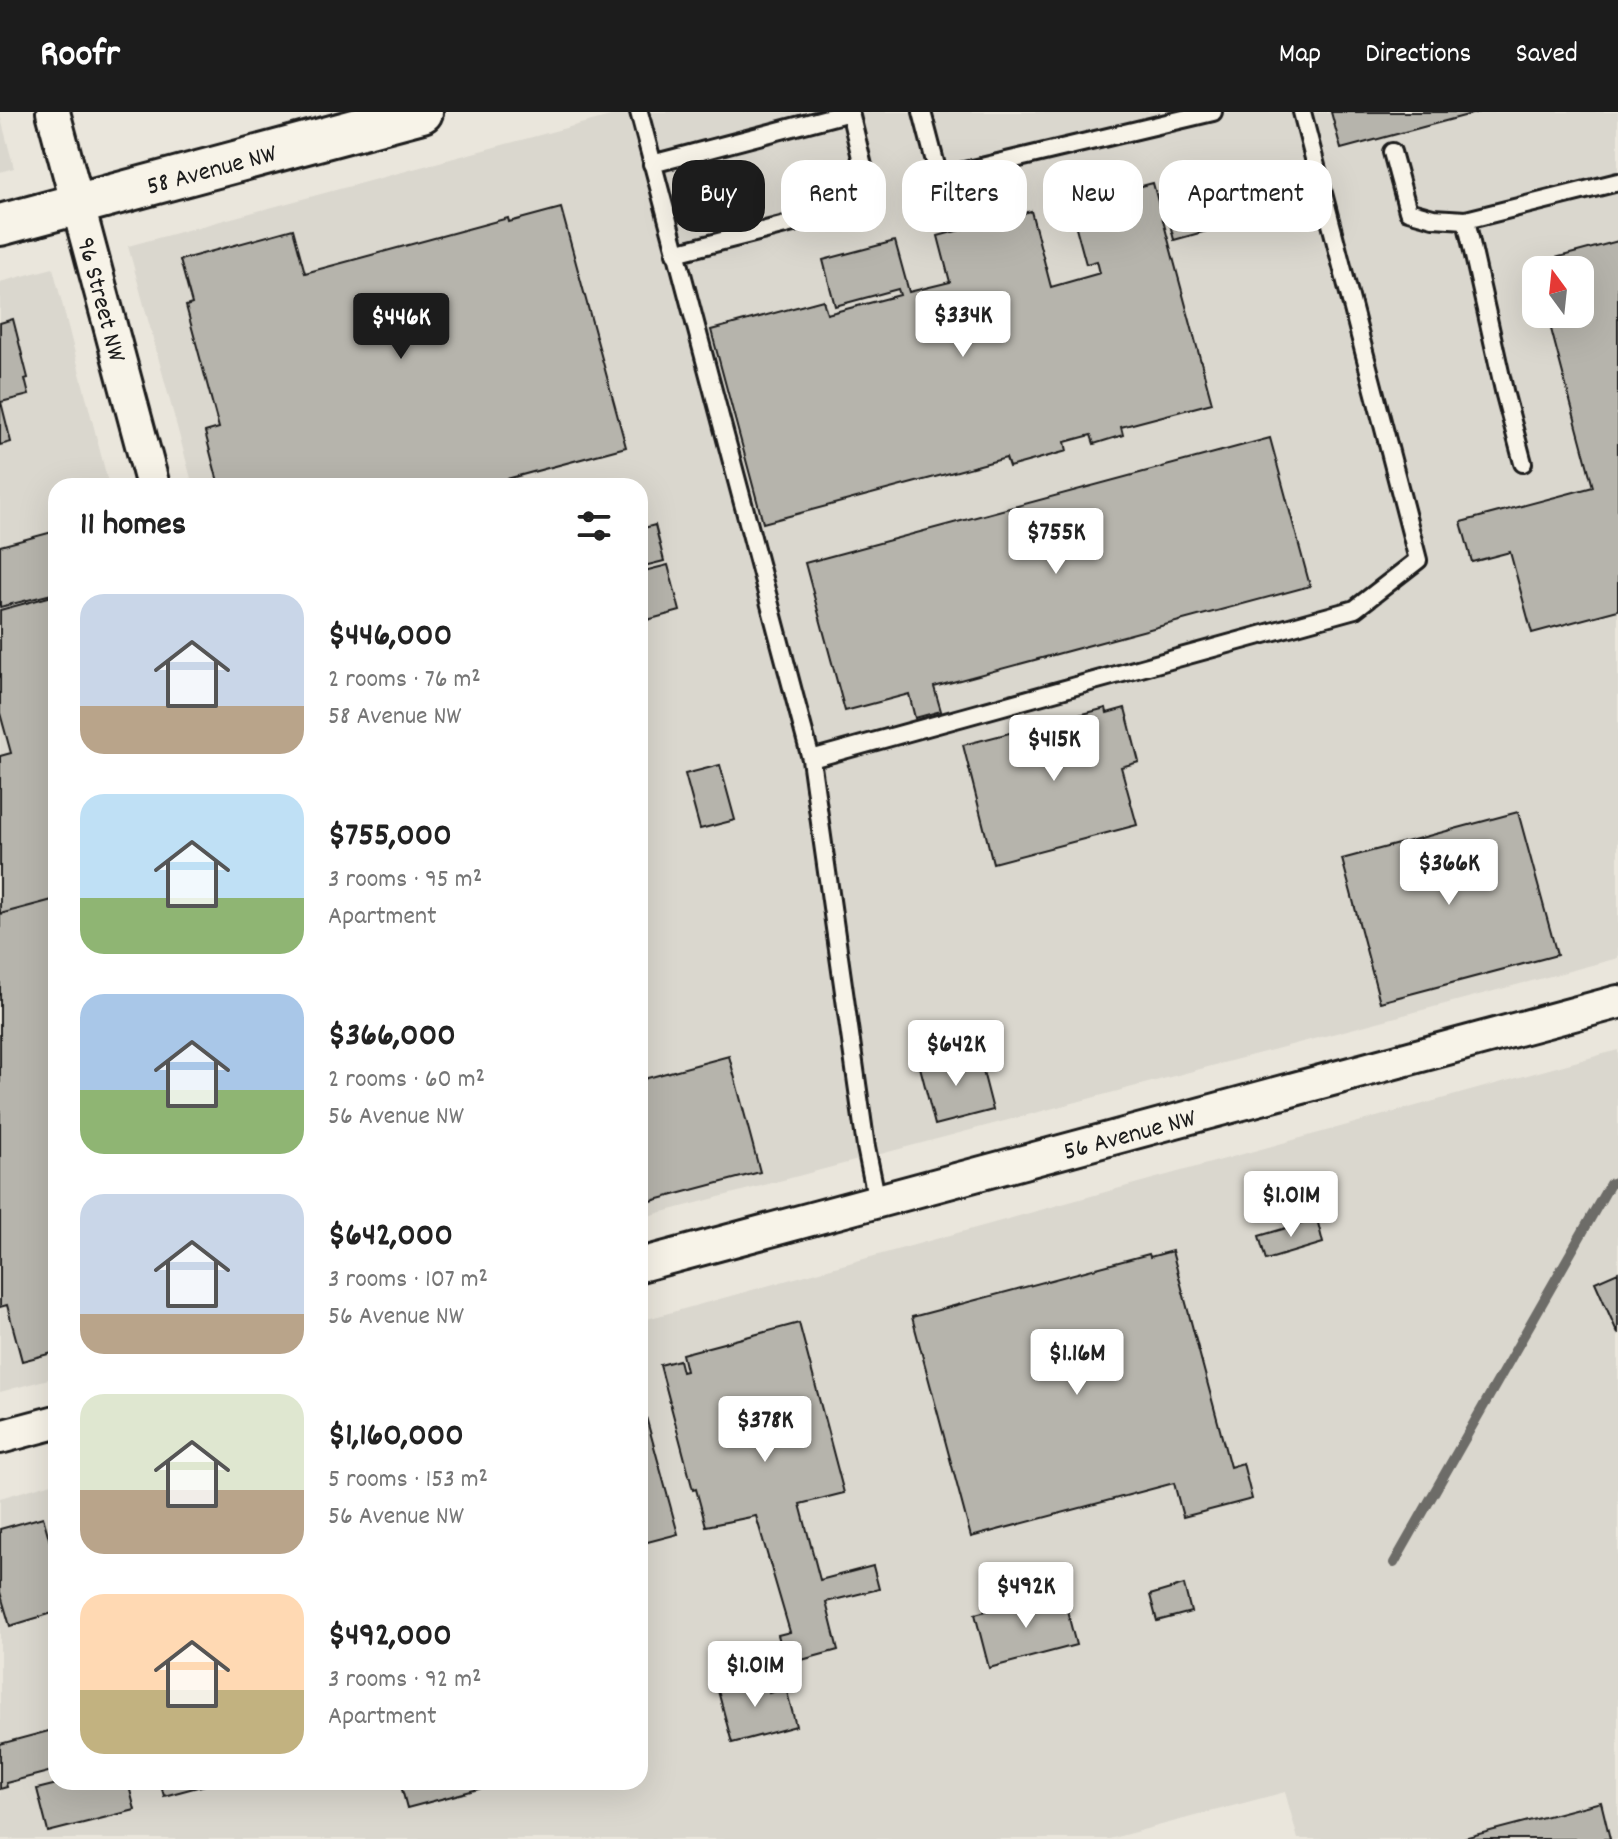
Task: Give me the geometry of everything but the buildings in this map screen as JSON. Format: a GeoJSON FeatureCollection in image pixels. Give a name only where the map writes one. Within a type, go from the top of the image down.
{"type":"FeatureCollection","features":[{"type":"Feature","properties":{"kind":"street","name":"96 Street NW"},"geometry":{"type":"LineString","coordinates":[[53,112],[151,478]]}},
{"type":"Feature","properties":{"kind":"street","name":"58 Avenue NW"},"geometry":{"type":"LineString","coordinates":[[0,225],[422,112]]}},
{"type":"Feature","properties":{"kind":"street","name":"56 Avenue NW"},"geometry":{"type":"LineString","coordinates":[[648,1263],[1618,1002]]}},
{"type":"Feature","properties":{"kind":"street"},"geometry":{"type":"LineString","coordinates":[[0,1437],[48,1424]]}},
{"type":"Feature","properties":{"kind":"lane"},"geometry":{"type":"LineString","coordinates":[[639,112],[811,759],[866,1147],[877,1201]]}},
{"type":"Feature","properties":{"kind":"lane"},"geometry":{"type":"LineString","coordinates":[[652,164],[850,112],[872,203],[675,253]]}},
{"type":"Feature","properties":{"kind":"lane"},"geometry":{"type":"LineString","coordinates":[[922,112],[939,177],[1213,112]]}},
{"type":"Feature","properties":{"kind":"lane"},"geometry":{"type":"LineString","coordinates":[[811,759],[1355,609],[1418,560],[1302,112]]}},
{"type":"Feature","properties":{"kind":"lane"},"geometry":{"type":"LineString","coordinates":[[1392,152],[1408,211],[1433,218],[1466,220],[1618,182]]}},
{"type":"Feature","properties":{"kind":"lane"},"geometry":{"type":"LineString","coordinates":[[1466,220],[1523,463]]}},
{"type":"Feature","properties":{"kind":"shaded area"},"geometry":{"type":"Polygon","coordinates":[[[625,112],[1618,112],[1618,958],[648,1216],[648,478],[191,478],[128,246],[625,112]]]}},
{"type":"Feature","properties":{"kind":"shaded area"},"geometry":{"type":"Polygon","coordinates":[[[0,115],[14,168],[0,172],[0,115]]]}},
{"type":"Feature","properties":{"kind":"shaded area"},"geometry":{"type":"Polygon","coordinates":[[[53,268],[107,478],[48,478],[48,1379],[0,1392],[0,282],[53,268]]]}},
{"type":"Feature","properties":{"kind":"shaded area"},"geometry":{"type":"Polygon","coordinates":[[[1618,1050],[1618,1839],[1298,1839],[1285,1792],[1109,1839],[0,1839],[0,1498],[48,1484],[48,1790],[648,1790],[648,1319],[1618,1050]]]}},
{"type":"Feature","properties":{"kind":"waterway"},"geometry":{"type":"LineString","coordinates":[[1394,1563],[1610,1184],[1618,1181]]}}]}
